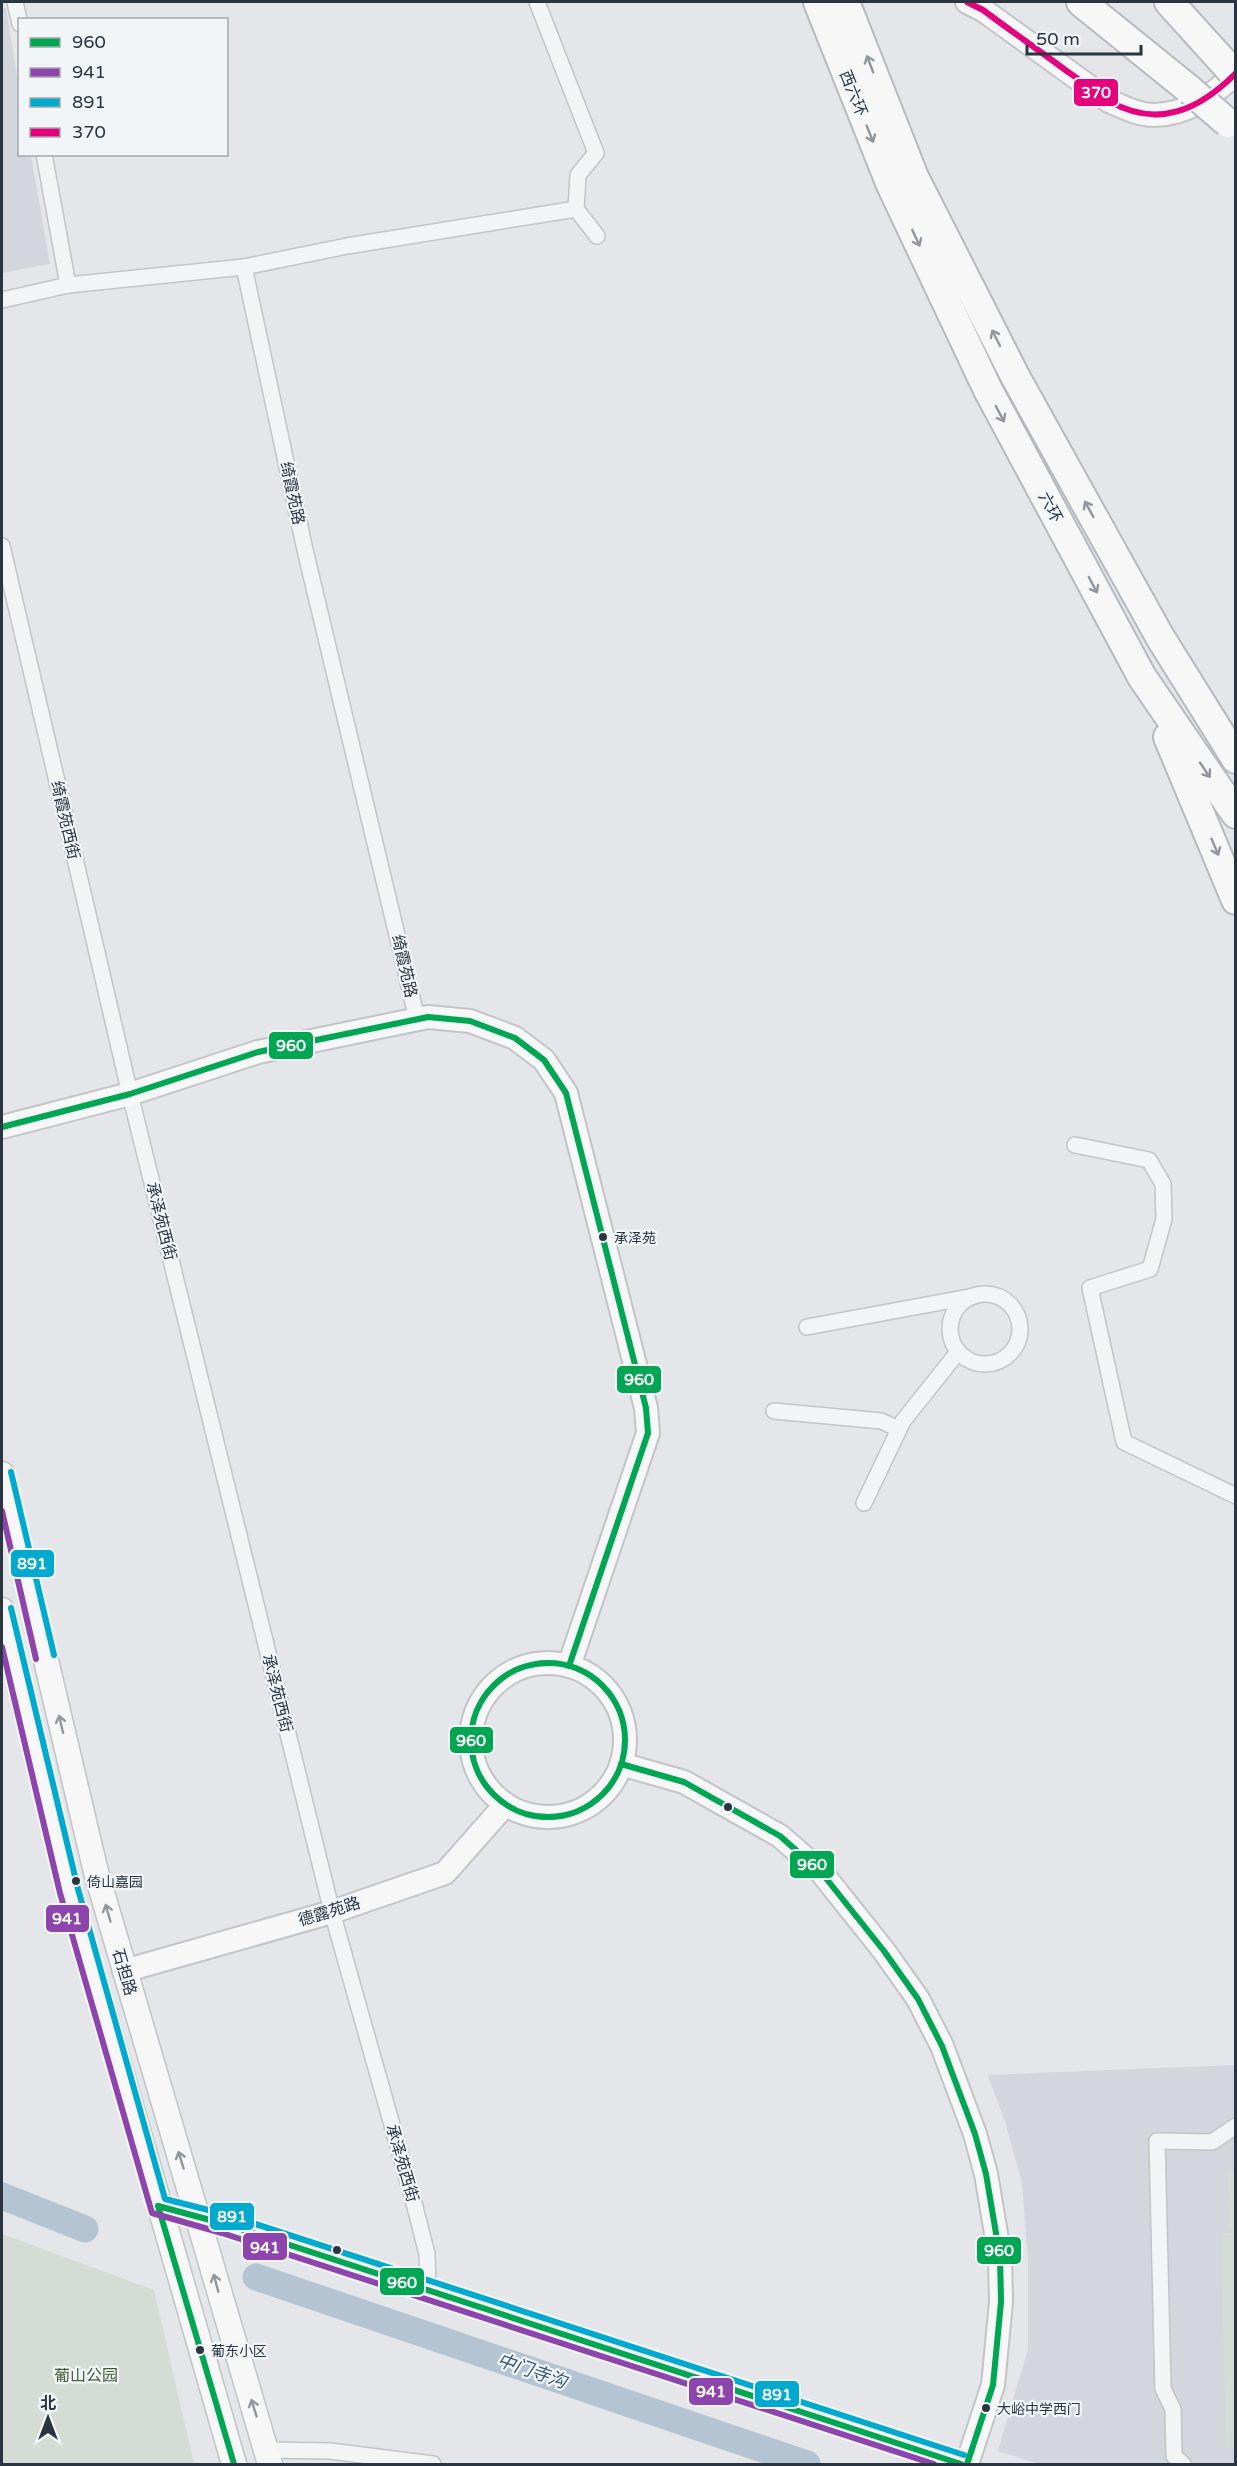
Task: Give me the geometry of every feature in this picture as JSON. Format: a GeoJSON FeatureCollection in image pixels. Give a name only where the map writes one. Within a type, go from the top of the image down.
{"type":"FeatureCollection","features":[{"type":"Feature","properties":{"kind":"highway","name":"西六环"},"geometry":{"type":"LineString","coordinates":[[818,2],[902,181]]}},
{"type":"Feature","properties":{"kind":"highway","name":"西六环"},"geometry":{"type":"LineString","coordinates":[[845,2],[902,181]]}},
{"type":"Feature","properties":{"kind":"highway"},"geometry":{"type":"LineString","coordinates":[[1081,2],[1232,127]]}},
{"type":"Feature","properties":{"kind":"highway"},"geometry":{"type":"LineString","coordinates":[[1169,2],[1233,67]]}},
{"type":"Feature","properties":{"kind":"highway"},"geometry":{"type":"LineString","coordinates":[[1189,2],[1233,67]]}},
{"type":"Feature","properties":{"kind":"highway","name":"六环"},"geometry":{"type":"LineString","coordinates":[[902,181],[1015,376],[1160,637],[1236,759]]}},
{"type":"Feature","properties":{"kind":"highway","name":"六环"},"geometry":{"type":"LineString","coordinates":[[902,181],[988,390],[1142,677],[1236,814]]}},
{"type":"Feature","properties":{"kind":"highway"},"geometry":{"type":"LineString","coordinates":[[1160,637],[1236,735]]}},
{"type":"Feature","properties":{"kind":"highway"},"geometry":{"type":"LineString","coordinates":[[1142,677],[1236,900]]}},
{"type":"Feature","properties":{"kind":"main road","name":"石担路"},"geometry":{"type":"LineString","coordinates":[[2,1474],[96,1872],[268,2457]]}},
{"type":"Feature","properties":{"kind":"main road","name":"石担路"},"geometry":{"type":"LineString","coordinates":[[2,1610],[69,1891],[234,2464]]}},
{"type":"Feature","properties":{"kind":"street"},"geometry":{"type":"LineString","coordinates":[[15,2],[19,18]]}},
{"type":"Feature","properties":{"kind":"street"},"geometry":{"type":"LineString","coordinates":[[537,2],[596,153],[578,175],[576,209],[597,236]]}},
{"type":"Feature","properties":{"kind":"street"},"geometry":{"type":"LineString","coordinates":[[967,2],[983,10],[1109,101],[1131,111],[1154,115],[1181,111],[1218,92],[1233,67]]}},
{"type":"Feature","properties":{"kind":"street"},"geometry":{"type":"LineString","coordinates":[[44,156],[68,285]]}},
{"type":"Feature","properties":{"kind":"street"},"geometry":{"type":"LineString","coordinates":[[2,300],[68,285],[244,267],[347,246],[576,209]]}},
{"type":"Feature","properties":{"kind":"street","name":"绮霞苑路"},"geometry":{"type":"LineString","coordinates":[[244,267],[305,550],[417,1019]]}},
{"type":"Feature","properties":{"kind":"street","name":"绮霞苑西街"},"geometry":{"type":"LineString","coordinates":[[2,546],[130,1094]]}},
{"type":"Feature","properties":{"kind":"street"},"geometry":{"type":"LineString","coordinates":[[2,1127],[130,1094],[258,1052],[428,1017],[470,1021],[515,1038],[544,1060],[566,1093],[646,1408],[648,1433],[569,1666]]}},
{"type":"Feature","properties":{"kind":"street","name":"承泽苑西街"},"geometry":{"type":"LineString","coordinates":[[130,1094],[332,1912],[427,2254],[428,2291]]}},
{"type":"Feature","properties":{"kind":"street"},"geometry":{"type":"LineString","coordinates":[[1075,1145],[1149,1160],[1163,1184],[1164,1219],[1150,1269],[1090,1288],[1124,1442],[1236,1496]]}},
{"type":"Feature","properties":{"kind":"street"},"geometry":{"type":"LineString","coordinates":[[807,1327],[975,1296],[986,1294],[1007,1302],[1015,1311],[1020,1333],[1017,1344],[1010,1354],[989,1364],[978,1364],[967,1359],[958,1352],[952,1341],[950,1330],[957,1309],[975,1296]]}},
{"type":"Feature","properties":{"kind":"street"},"geometry":{"type":"LineString","coordinates":[[864,1503],[899,1429],[958,1352]]}},
{"type":"Feature","properties":{"kind":"street"},"geometry":{"type":"LineString","coordinates":[[774,1410],[881,1421],[899,1429]]}},
{"type":"Feature","properties":{"kind":"street"},"geometry":{"type":"LineString","coordinates":[[543,1663],[569,1666],[592,1677],[609,1694],[621,1715],[625,1740],[621,1764],[610,1786],[592,1803],[570,1814],[545,1818],[521,1813],[505,1805],[482,1781],[472,1756],[471,1730],[479,1705],[495,1684],[517,1669],[543,1663]]}},
{"type":"Feature","properties":{"kind":"street"},"geometry":{"type":"LineString","coordinates":[[621,1764],[684,1782],[780,1836],[820,1872],[884,1951],[918,1999],[942,2046],[975,2134],[986,2174],[1000,2257],[1001,2302],[993,2385],[967,2464]]}},
{"type":"Feature","properties":{"kind":"street","name":"德露苑路"},"geometry":{"type":"LineString","coordinates":[[124,1971],[332,1912],[446,1873],[505,1805]]}},
{"type":"Feature","properties":{"kind":"street"},"geometry":{"type":"LineString","coordinates":[[1183,2464],[1174,2456],[1173,2409],[1163,2389],[1157,2141],[1212,2142],[1236,2126]]}},
{"type":"Feature","properties":{"kind":"street"},"geometry":{"type":"LineString","coordinates":[[158,2206],[961,2464]]}},
{"type":"Feature","properties":{"kind":"street"},"geometry":{"type":"LineString","coordinates":[[268,2457],[320,2457],[433,2464]]}},
{"type":"Feature","properties":{"kind":"shaded area"},"geometry":{"type":"Polygon","coordinates":[[[2,8],[6,8],[18,81],[18,156],[31,156],[50,264],[2,273],[2,8]]]}},
{"type":"Feature","properties":{"kind":"shaded area"},"geometry":{"type":"Polygon","coordinates":[[[1235,2065],[1235,2464],[1039,2464],[998,2451],[1028,2349],[1028,2260],[1022,2183],[1006,2125],[988,2075],[1235,2065]]]}},
{"type":"Feature","properties":{"kind":"green space"},"geometry":{"type":"Polygon","coordinates":[[[1228,2172],[1235,2172],[1235,2230],[1229,2230],[1228,2172]]]}},
{"type":"Feature","properties":{"kind":"green space"},"geometry":{"type":"Polygon","coordinates":[[[1221,2233],[1235,2233],[1235,2448],[1226,2448],[1221,2233]]]}},
{"type":"Feature","properties":{"kind":"green space","name":"葡山公园"},"geometry":{"type":"Polygon","coordinates":[[[2,2234],[154,2290],[194,2464],[2,2464],[2,2234]]]}},
{"type":"Feature","properties":{"kind":"waterway","name":"中门寺沟"},"geometry":{"type":"LineString","coordinates":[[2,2196],[85,2229]]}},
{"type":"Feature","properties":{"kind":"waterway","name":"中门寺沟"},"geometry":{"type":"LineString","coordinates":[[256,2277],[807,2464]]}},
{"type":"Feature","properties":{"kind":"transit line","name":"370"},"geometry":{"type":"LineString","coordinates":[[967,2],[983,10],[1104,98],[1144,114],[1161,114],[1192,106],[1222,86],[1236,73]]}},
{"type":"Feature","properties":{"kind":"transit line","name":"960"},"geometry":{"type":"LineString","coordinates":[[2,1127],[130,1094],[258,1052],[428,1017],[470,1021],[515,1038],[544,1060],[566,1093],[646,1408],[648,1433],[569,1666]]}},
{"type":"Feature","properties":{"kind":"transit line","name":"891"},"geometry":{"type":"LineString","coordinates":[[11,1472],[54,1655]]}},
{"type":"Feature","properties":{"kind":"transit line","name":"941"},"geometry":{"type":"LineString","coordinates":[[2,1511],[36,1659]]}},
{"type":"Feature","properties":{"kind":"transit line","name":"891"},"geometry":{"type":"LineString","coordinates":[[11,1608],[78,1889],[165,2199],[228,2215],[964,2455]]}},
{"type":"Feature","properties":{"kind":"transit line","name":"941"},"geometry":{"type":"LineString","coordinates":[[2,1647],[60,1893],[152,2213],[222,2233],[934,2464]]}},
{"type":"Feature","properties":{"kind":"transit line","name":"960"},"geometry":{"type":"LineString","coordinates":[[548,1663],[577,1669],[591,1676],[602,1686],[612,1697],[619,1711],[625,1740],[619,1769],[612,1783],[602,1794],[591,1804],[577,1811],[548,1817],[519,1811],[505,1804],[494,1794],[484,1783],[477,1769],[471,1740],[477,1711],[484,1697],[494,1686],[505,1676],[519,1669],[548,1663]]}},
{"type":"Feature","properties":{"kind":"transit line","name":"960"},"geometry":{"type":"LineString","coordinates":[[621,1764],[684,1782],[780,1836],[821,1872],[884,1951],[918,1999],[942,2046],[975,2134],[986,2174],[1000,2257],[1001,2302],[993,2385],[967,2464]]}},
{"type":"Feature","properties":{"kind":"transit line","name":"960"},"geometry":{"type":"LineString","coordinates":[[158,2206],[225,2224],[961,2464]]}},
{"type":"Feature","properties":{"kind":"transit line","name":"960"},"geometry":{"type":"LineString","coordinates":[[158,2206],[234,2464]]}},
{"type":"Feature","properties":{"kind":"place","name":"承泽苑"},"geometry":{"type":"Point","coordinates":[603,1237]}},
{"type":"Feature","properties":{"kind":"place","name":"倚山嘉园"},"geometry":{"type":"Point","coordinates":[76,1881]}},
{"type":"Feature","properties":{"kind":"place","name":"葡东小区"},"geometry":{"type":"Point","coordinates":[200,2350]}},
{"type":"Feature","properties":{"kind":"place","name":"大峪中学西门"},"geometry":{"type":"Point","coordinates":[986,2408]}}]}
